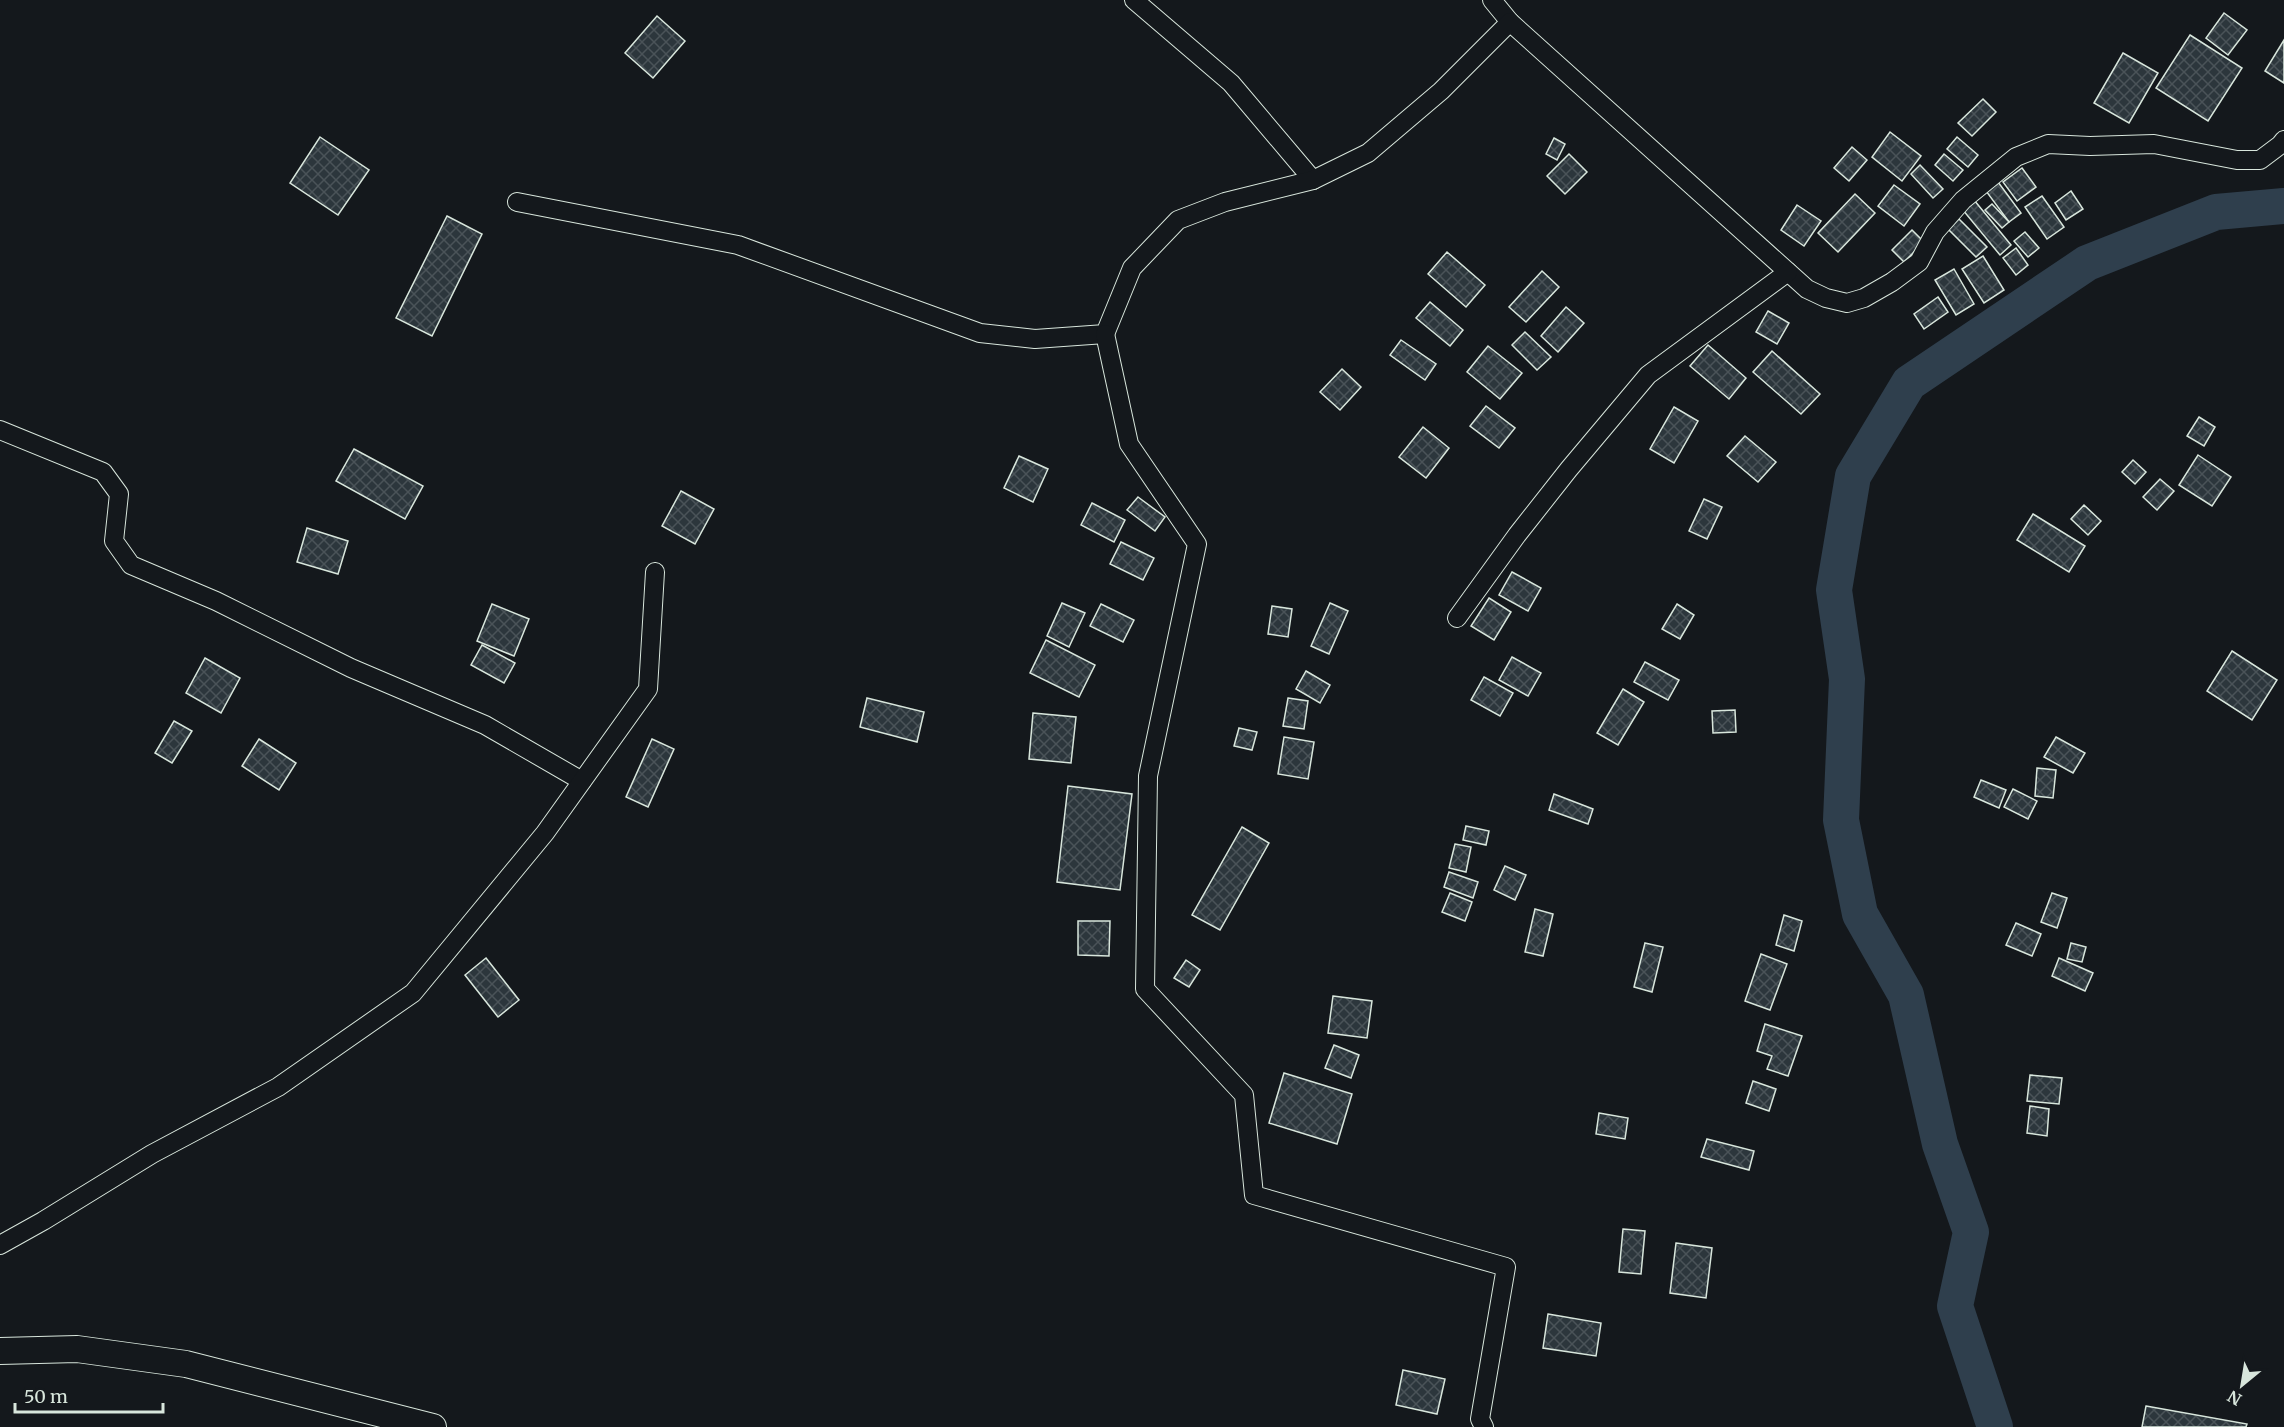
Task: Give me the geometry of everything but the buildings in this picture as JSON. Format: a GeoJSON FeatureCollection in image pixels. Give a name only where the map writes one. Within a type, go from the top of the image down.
{"type":"FeatureCollection","features":[{"type":"Feature","properties":{"kind":"street"},"geometry":{"type":"LineString","coordinates":[[1134,0],[1231,83],[1313,180]]}},
{"type":"Feature","properties":{"kind":"street"},"geometry":{"type":"LineString","coordinates":[[1492,0],[1510,22],[1807,289],[1826,298],[1847,303],[1864,298],[1892,282],[1919,262],[1935,232],[1963,200],[2016,157],[2048,144],[2090,146],[2154,144],[2237,160],[2260,160],[2284,140]]}},
{"type":"Feature","properties":{"kind":"street"},"geometry":{"type":"LineString","coordinates":[[1484,1427],[1480,1419],[1506,1267],[1254,1195],[1244,1095],[1145,989],[1148,776],[1197,544],[1129,444],[1105,334],[1132,268],[1178,220],[1225,202],[1313,180],[1368,153],[1441,91],[1510,22]]}},
{"type":"Feature","properties":{"kind":"street"},"geometry":{"type":"LineString","coordinates":[[517,202],[738,245],[980,333],[1035,339],[1105,334]]}},
{"type":"Feature","properties":{"kind":"street"},"geometry":{"type":"LineString","coordinates":[[1457,618],[1569,468],[1648,375],[1788,272]]}},
{"type":"Feature","properties":{"kind":"street"},"geometry":{"type":"LineString","coordinates":[[0,430],[104,472],[119,494],[114,541],[131,565],[216,601],[351,668],[485,725],[582,781]]}},
{"type":"Feature","properties":{"kind":"street"},"geometry":{"type":"LineString","coordinates":[[0,1245],[152,1154],[278,1087],[413,993],[545,833],[648,689],[655,572]]}},
{"type":"Feature","properties":{"kind":"street"},"geometry":{"type":"LineString","coordinates":[[0,1351],[77,1349],[186,1364],[383,1421],[433,1427]]}},
{"type":"Feature","properties":{"kind":"waterway"},"geometry":{"type":"LineString","coordinates":[[1995,1427],[1955,1306],[1971,1232],[1940,1144],[1906,995],[1860,914],[1841,820],[1847,679],[1834,590],[1853,476],[1909,383],[2087,263],[2216,212],[2284,206]]}}]}
